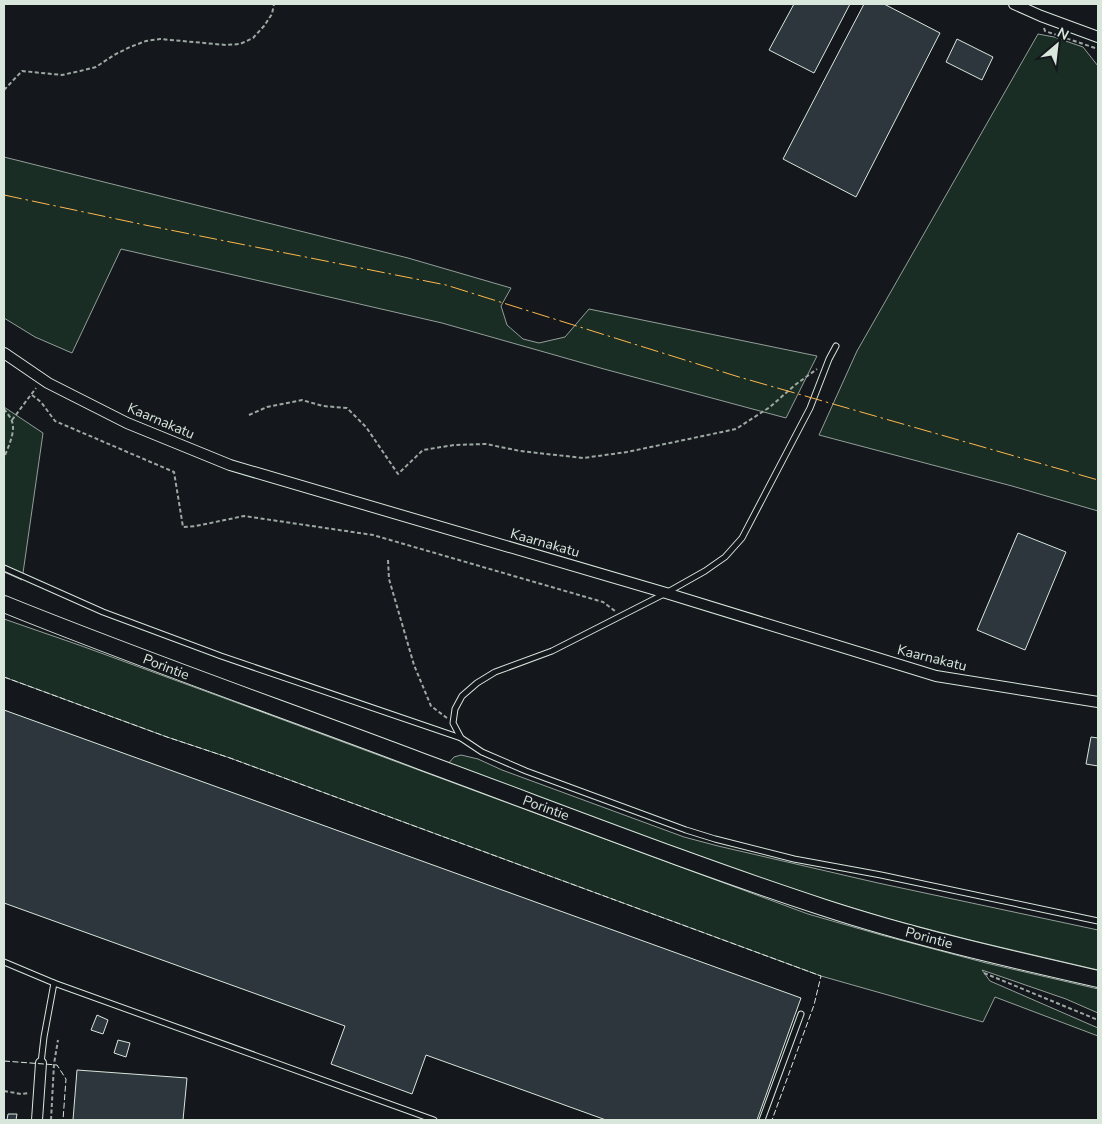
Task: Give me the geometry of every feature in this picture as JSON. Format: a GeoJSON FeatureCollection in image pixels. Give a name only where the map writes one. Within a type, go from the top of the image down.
{"type":"FeatureCollection","features":[{"type":"Feature","properties":{"kind":"highway","name":"Porintie"},"geometry":{"type":"LineString","coordinates":[[4,604],[201,680],[688,860],[822,907],[959,947],[1098,979]]}},
{"type":"Feature","properties":{"kind":"street"},"geometry":{"type":"LineString","coordinates":[[1014,4],[1040,16],[1098,37]]}},
{"type":"Feature","properties":{"kind":"street","name":"Kaarnakatu"},"geometry":{"type":"LineString","coordinates":[[4,353],[42,379],[127,423],[230,465],[666,593],[936,676],[1098,702]]}},
{"type":"Feature","properties":{"kind":"street"},"geometry":{"type":"LineString","coordinates":[[37,1120],[41,1063]]}},
{"type":"Feature","properties":{"kind":"lane"},"geometry":{"type":"LineString","coordinates":[[461,738],[453,723],[455,709],[462,696],[477,683],[495,672],[552,651],[621,616],[705,571],[725,557],[742,538],[810,408],[836,346]]}},
{"type":"Feature","properties":{"kind":"lane"},"geometry":{"type":"LineString","coordinates":[[4,568],[103,612],[221,656],[461,738],[482,752],[526,771],[686,830],[794,859],[881,875],[1098,921]]}},
{"type":"Feature","properties":{"kind":"lane"},"geometry":{"type":"LineString","coordinates":[[4,962],[54,982],[434,1120]]}},
{"type":"Feature","properties":{"kind":"lane"},"geometry":{"type":"LineString","coordinates":[[41,1063],[54,982]]}},
{"type":"Feature","properties":{"kind":"lane"},"geometry":{"type":"LineString","coordinates":[[762,1120],[801,1014]]}},
{"type":"Feature","properties":{"kind":"path"},"geometry":{"type":"LineString","coordinates":[[4,90],[22,71],[62,75],[80,71],[96,67],[114,55],[146,41],[160,39],[226,45],[240,44],[252,38],[264,26],[272,14],[274,4]]}},
{"type":"Feature","properties":{"kind":"path"},"geometry":{"type":"LineString","coordinates":[[249,415],[267,406],[302,400],[323,406],[347,408],[366,427],[398,474],[423,450],[454,445],[486,444],[520,452],[583,458],[627,452],[736,429],[770,407],[829,359]]}},
{"type":"Feature","properties":{"kind":"path"},"geometry":{"type":"LineString","coordinates":[[12,420],[42,379]]}},
{"type":"Feature","properties":{"kind":"path"},"geometry":{"type":"LineString","coordinates":[[32,395],[41,402],[55,421],[174,472],[182,527],[244,516],[373,535],[603,602],[621,616]]}},
{"type":"Feature","properties":{"kind":"path"},"geometry":{"type":"LineString","coordinates":[[4,409],[12,420],[13,426],[4,458]]}},
{"type":"Feature","properties":{"kind":"path"},"geometry":{"type":"LineString","coordinates":[[388,560],[389,579],[414,665],[431,706],[453,723]]}},
{"type":"Feature","properties":{"kind":"path"},"geometry":{"type":"LineString","coordinates":[[984,973],[1098,1020]]}},
{"type":"Feature","properties":{"kind":"path"},"geometry":{"type":"LineString","coordinates":[[51,1120],[54,1064],[58,1040]]}},
{"type":"Feature","properties":{"kind":"path"},"geometry":{"type":"LineString","coordinates":[[4,1091],[21,1094],[38,1093]]}},
{"type":"Feature","properties":{"kind":"green space"},"geometry":{"type":"Polygon","coordinates":[[[1038,34],[1054,37],[1083,47],[1098,66],[1098,511],[1012,486],[819,435],[857,351],[1038,34]]]}},
{"type":"Feature","properties":{"kind":"green space"},"geometry":{"type":"Polygon","coordinates":[[[4,157],[408,258],[511,288],[501,306],[507,325],[523,339],[539,343],[565,337],[589,309],[817,356],[786,418],[442,323],[121,249],[72,353],[35,337],[4,318],[4,157]]]}},
{"type":"Feature","properties":{"kind":"green space"},"geometry":{"type":"Polygon","coordinates":[[[4,407],[43,433],[22,580],[4,572],[4,407]]]}},
{"type":"Feature","properties":{"kind":"green space"},"geometry":{"type":"Polygon","coordinates":[[[4,619],[232,701],[808,914],[986,963],[1098,989],[1098,1013],[1066,999],[982,970],[990,981],[1098,1028],[1098,1036],[995,997],[983,1022],[821,976],[230,758],[4,677],[4,619]]]}},
{"type":"Feature","properties":{"kind":"green space"},"geometry":{"type":"Polygon","coordinates":[[[461,755],[478,759],[502,770],[684,837],[878,883],[1098,930],[1098,970],[889,919],[810,895],[447,765],[454,757],[461,755]]]}},
{"type":"Feature","properties":{"kind":"building"},"geometry":{"type":"Polygon","coordinates":[[[794,4],[850,4],[814,73],[769,50],[794,4]]]}},
{"type":"Feature","properties":{"kind":"building"},"geometry":{"type":"Polygon","coordinates":[[[864,4],[884,4],[940,33],[856,197],[783,159],[864,4]]]}},
{"type":"Feature","properties":{"kind":"building"},"geometry":{"type":"Polygon","coordinates":[[[957,39],[993,57],[982,80],[946,62],[957,39]]]}},
{"type":"Feature","properties":{"kind":"building"},"geometry":{"type":"Polygon","coordinates":[[[1018,533],[1066,552],[1025,650],[977,630],[1018,533]]]}},
{"type":"Feature","properties":{"kind":"building"},"geometry":{"type":"Polygon","coordinates":[[[4,710],[801,998],[757,1120],[606,1120],[426,1055],[412,1094],[331,1064],[345,1026],[4,903],[4,710]]]}},
{"type":"Feature","properties":{"kind":"building"},"geometry":{"type":"Polygon","coordinates":[[[1091,737],[1098,738],[1098,766],[1086,764],[1091,737]]]}},
{"type":"Feature","properties":{"kind":"building"},"geometry":{"type":"Polygon","coordinates":[[[97,1015],[108,1020],[103,1034],[91,1030],[97,1015]]]}},
{"type":"Feature","properties":{"kind":"building"},"geometry":{"type":"Polygon","coordinates":[[[118,1040],[130,1043],[126,1057],[114,1053],[118,1040]]]}},
{"type":"Feature","properties":{"kind":"building"},"geometry":{"type":"Polygon","coordinates":[[[77,1070],[187,1078],[183,1120],[73,1120],[77,1070]]]}},
{"type":"Feature","properties":{"kind":"building"},"geometry":{"type":"Polygon","coordinates":[[[8,1114],[17,1114],[16,1120],[7,1120],[8,1114]]]}},
{"type":"Feature","properties":{"kind":"fence"},"geometry":{"type":"LineString","coordinates":[[4,677],[230,758],[821,976],[814,1005],[772,1120]]}},
{"type":"Feature","properties":{"kind":"fence"},"geometry":{"type":"LineString","coordinates":[[4,1061],[57,1065],[66,1079],[63,1120]]}},
{"type":"Feature","properties":{"kind":"power"},"geometry":{"type":"LineString","coordinates":[[4,195],[446,285],[739,377],[1098,480]]}}]}
